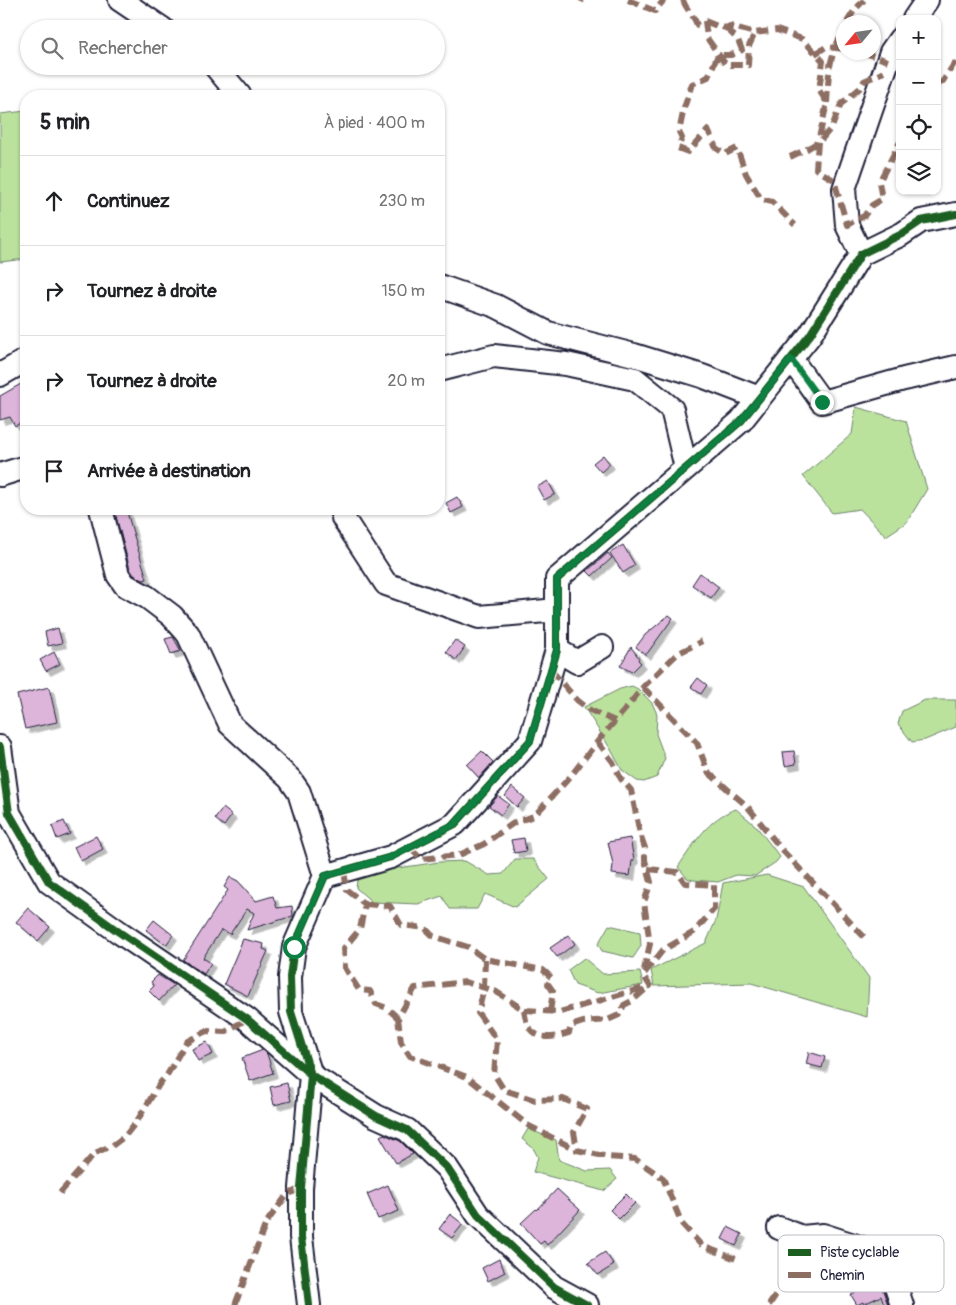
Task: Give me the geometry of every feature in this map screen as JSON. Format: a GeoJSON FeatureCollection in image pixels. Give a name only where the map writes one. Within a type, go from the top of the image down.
{"type":"FeatureCollection","features":[{"type":"Feature","properties":{"kind":"street"},"geometry":{"type":"LineString","coordinates":[[120,0],[150,20]]}},
{"type":"Feature","properties":{"kind":"street"},"geometry":{"type":"LineString","coordinates":[[917,15],[927,0]]}},
{"type":"Feature","properties":{"kind":"street"},"geometry":{"type":"LineString","coordinates":[[862,254],[847,225],[844,189],[891,52],[896,45]]}},
{"type":"Feature","properties":{"kind":"street"},"geometry":{"type":"LineString","coordinates":[[222,75],[235,90]]}},
{"type":"Feature","properties":{"kind":"street"},"geometry":{"type":"LineString","coordinates":[[325,876],[391,857],[455,824],[530,741],[557,650],[557,579],[741,421],[810,335],[862,254],[902,234],[922,220],[956,214]]}},
{"type":"Feature","properties":{"kind":"street"},"geometry":{"type":"LineString","coordinates":[[445,288],[496,306],[548,333],[660,363],[702,376],[759,398]]}},
{"type":"Feature","properties":{"kind":"street"},"geometry":{"type":"LineString","coordinates":[[445,368],[494,356],[566,364],[635,379],[672,409],[686,468]]}},
{"type":"Feature","properties":{"kind":"street"},"geometry":{"type":"LineString","coordinates":[[791,359],[822,402],[904,379],[956,367]]}},
{"type":"Feature","properties":{"kind":"street"},"geometry":{"type":"LineString","coordinates":[[0,375],[20,363]]}},
{"type":"Feature","properties":{"kind":"street"},"geometry":{"type":"LineString","coordinates":[[0,475],[20,469]]}},
{"type":"Feature","properties":{"kind":"street"},"geometry":{"type":"LineString","coordinates":[[103,515],[118,575],[125,585],[147,597],[172,616],[188,634],[230,724],[290,778],[299,792],[325,876],[294,947],[290,977],[291,1012],[311,1075],[300,1188],[301,1237],[309,1305]]}},
{"type":"Feature","properties":{"kind":"street"},"geometry":{"type":"LineString","coordinates":[[344,515],[386,584],[479,617],[557,610]]}},
{"type":"Feature","properties":{"kind":"street"},"geometry":{"type":"LineString","coordinates":[[557,650],[577,662],[602,647]]}},
{"type":"Feature","properties":{"kind":"street"},"geometry":{"type":"LineString","coordinates":[[0,747],[9,813],[49,882],[248,1019],[311,1075],[376,1116],[407,1130],[447,1168],[478,1214],[554,1286],[587,1305]]}},
{"type":"Feature","properties":{"kind":"street"},"geometry":{"type":"LineString","coordinates":[[780,1228],[797,1235]]}},
{"type":"Feature","properties":{"kind":"street"},"geometry":{"type":"LineString","coordinates":[[898,1292],[902,1305]]}},
{"type":"Feature","properties":{"kind":"green space"},"geometry":{"type":"Polygon","coordinates":[[[20,112],[20,260],[0,262],[0,114],[20,112]]]}},
{"type":"Feature","properties":{"kind":"green space"},"geometry":{"type":"Polygon","coordinates":[[[856,407],[906,421],[927,489],[907,522],[886,536],[860,509],[832,513],[803,476],[852,434],[856,407]]]}},
{"type":"Feature","properties":{"kind":"green space"},"geometry":{"type":"Polygon","coordinates":[[[632,686],[638,689],[652,703],[657,714],[656,734],[665,758],[657,777],[644,782],[637,781],[622,770],[584,707],[620,689],[632,686]]]}},
{"type":"Feature","properties":{"kind":"green space"},"geometry":{"type":"Polygon","coordinates":[[[925,700],[956,700],[956,727],[925,740],[912,742],[898,724],[902,711],[925,700]]]}},
{"type":"Feature","properties":{"kind":"green space"},"geometry":{"type":"Polygon","coordinates":[[[736,809],[756,826],[780,857],[776,862],[755,876],[736,875],[718,882],[687,878],[678,867],[702,833],[717,819],[736,809]]]}},
{"type":"Feature","properties":{"kind":"green space"},"geometry":{"type":"Polygon","coordinates":[[[515,859],[533,859],[549,879],[515,907],[485,894],[477,909],[450,909],[442,896],[418,904],[372,902],[356,888],[358,874],[439,862],[465,861],[489,875],[503,874],[515,859]]]}},
{"type":"Feature","properties":{"kind":"green space"},"geometry":{"type":"Polygon","coordinates":[[[767,875],[804,887],[869,978],[867,1017],[751,983],[654,986],[651,970],[706,943],[716,920],[723,883],[767,875]]]}},
{"type":"Feature","properties":{"kind":"green space"},"geometry":{"type":"Polygon","coordinates":[[[609,925],[640,932],[641,946],[633,958],[602,951],[598,944],[609,925]]]}},
{"type":"Feature","properties":{"kind":"green space"},"geometry":{"type":"Polygon","coordinates":[[[584,958],[603,974],[640,972],[643,985],[598,993],[575,985],[568,970],[584,958]]]}},
{"type":"Feature","properties":{"kind":"green space"},"geometry":{"type":"Polygon","coordinates":[[[528,1129],[556,1140],[559,1160],[587,1171],[610,1170],[617,1179],[604,1191],[533,1172],[538,1157],[533,1148],[522,1139],[528,1129]]]}},
{"type":"Feature","properties":{"kind":"building"},"geometry":{"type":"Polygon","coordinates":[[[20,384],[20,423],[15,426],[10,417],[0,420],[0,396],[20,384]]]}},
{"type":"Feature","properties":{"kind":"building"},"geometry":{"type":"Polygon","coordinates":[[[603,455],[610,464],[601,472],[593,463],[603,455]]]}},
{"type":"Feature","properties":{"kind":"building"},"geometry":{"type":"Polygon","coordinates":[[[548,481],[555,494],[544,500],[537,487],[548,481]]]}},
{"type":"Feature","properties":{"kind":"building"},"geometry":{"type":"Polygon","coordinates":[[[457,497],[463,507],[451,513],[446,503],[457,497]]]}},
{"type":"Feature","properties":{"kind":"building"},"geometry":{"type":"Polygon","coordinates":[[[116,515],[128,515],[147,579],[143,580],[134,575],[130,569],[116,515]]]}},
{"type":"Feature","properties":{"kind":"building"},"geometry":{"type":"Polygon","coordinates":[[[623,545],[635,565],[623,573],[610,553],[623,545]]]}},
{"type":"Feature","properties":{"kind":"building"},"geometry":{"type":"Polygon","coordinates":[[[608,553],[612,558],[592,576],[587,571],[608,553]]]}},
{"type":"Feature","properties":{"kind":"building"},"geometry":{"type":"Polygon","coordinates":[[[700,573],[719,587],[711,598],[692,585],[700,573]]]}},
{"type":"Feature","properties":{"kind":"building"},"geometry":{"type":"Polygon","coordinates":[[[669,615],[673,618],[646,655],[636,647],[645,635],[669,615]]]}},
{"type":"Feature","properties":{"kind":"building"},"geometry":{"type":"Polygon","coordinates":[[[58,628],[62,643],[48,646],[45,632],[58,628]]]}},
{"type":"Feature","properties":{"kind":"building"},"geometry":{"type":"Polygon","coordinates":[[[173,637],[181,651],[171,654],[165,639],[173,637]]]}},
{"type":"Feature","properties":{"kind":"building"},"geometry":{"type":"Polygon","coordinates":[[[455,640],[465,647],[456,660],[446,652],[455,640]]]}},
{"type":"Feature","properties":{"kind":"building"},"geometry":{"type":"Polygon","coordinates":[[[631,647],[641,663],[632,672],[620,666],[631,647]]]}},
{"type":"Feature","properties":{"kind":"building"},"geometry":{"type":"Polygon","coordinates":[[[54,652],[60,664],[46,671],[40,660],[54,652]]]}},
{"type":"Feature","properties":{"kind":"building"},"geometry":{"type":"Polygon","coordinates":[[[698,678],[707,685],[701,694],[691,687],[698,678]]]}},
{"type":"Feature","properties":{"kind":"building"},"geometry":{"type":"Polygon","coordinates":[[[49,687],[57,722],[25,729],[17,695],[49,687]]]}},
{"type":"Feature","properties":{"kind":"building"},"geometry":{"type":"Polygon","coordinates":[[[482,751],[493,762],[479,778],[467,765],[482,751]]]}},
{"type":"Feature","properties":{"kind":"building"},"geometry":{"type":"Polygon","coordinates":[[[794,751],[796,764],[785,766],[783,752],[794,751]]]}},
{"type":"Feature","properties":{"kind":"building"},"geometry":{"type":"Polygon","coordinates":[[[512,787],[525,798],[517,807],[505,796],[512,787]]]}},
{"type":"Feature","properties":{"kind":"building"},"geometry":{"type":"Polygon","coordinates":[[[498,796],[509,804],[501,815],[489,806],[498,796]]]}},
{"type":"Feature","properties":{"kind":"building"},"geometry":{"type":"Polygon","coordinates":[[[223,808],[232,815],[224,826],[215,819],[223,808]]]}},
{"type":"Feature","properties":{"kind":"building"},"geometry":{"type":"Polygon","coordinates":[[[64,821],[70,834],[57,839],[52,826],[64,821]]]}},
{"type":"Feature","properties":{"kind":"building"},"geometry":{"type":"Polygon","coordinates":[[[96,836],[103,849],[81,861],[74,847],[96,836]]]}},
{"type":"Feature","properties":{"kind":"building"},"geometry":{"type":"Polygon","coordinates":[[[524,838],[526,851],[514,853],[511,840],[524,838]]]}},
{"type":"Feature","properties":{"kind":"building"},"geometry":{"type":"Polygon","coordinates":[[[630,838],[634,860],[632,861],[630,876],[612,874],[613,864],[608,842],[630,838]]]}},
{"type":"Feature","properties":{"kind":"building"},"geometry":{"type":"Polygon","coordinates":[[[230,877],[238,881],[256,901],[273,896],[277,908],[292,906],[293,916],[247,930],[254,913],[247,909],[230,934],[221,930],[203,958],[211,963],[204,974],[183,960],[228,890],[224,887],[230,877]]]}},
{"type":"Feature","properties":{"kind":"building"},"geometry":{"type":"Polygon","coordinates":[[[28,908],[50,927],[38,941],[16,922],[28,908]]]}},
{"type":"Feature","properties":{"kind":"building"},"geometry":{"type":"Polygon","coordinates":[[[154,920],[173,935],[166,945],[146,930],[154,920]]]}},
{"type":"Feature","properties":{"kind":"building"},"geometry":{"type":"Polygon","coordinates":[[[569,935],[575,944],[557,957],[550,948],[569,935]]]}},
{"type":"Feature","properties":{"kind":"building"},"geometry":{"type":"Polygon","coordinates":[[[243,939],[264,944],[263,949],[268,951],[248,996],[224,984],[243,939]]]}},
{"type":"Feature","properties":{"kind":"building"},"geometry":{"type":"Polygon","coordinates":[[[158,975],[174,985],[159,1001],[149,991],[154,986],[151,982],[158,975]]]}},
{"type":"Feature","properties":{"kind":"building"},"geometry":{"type":"Polygon","coordinates":[[[207,1042],[213,1054],[198,1061],[192,1049],[207,1042]]]}},
{"type":"Feature","properties":{"kind":"building"},"geometry":{"type":"Polygon","coordinates":[[[263,1050],[267,1054],[273,1073],[250,1081],[242,1058],[263,1050]]]}},
{"type":"Feature","properties":{"kind":"building"},"geometry":{"type":"Polygon","coordinates":[[[809,1052],[825,1057],[822,1068],[806,1064],[809,1052]]]}},
{"type":"Feature","properties":{"kind":"building"},"geometry":{"type":"Polygon","coordinates":[[[287,1083],[291,1101],[274,1105],[270,1087],[287,1083]]]}},
{"type":"Feature","properties":{"kind":"building"},"geometry":{"type":"Polygon","coordinates":[[[384,1134],[400,1141],[413,1154],[396,1163],[380,1136],[384,1134]]]}},
{"type":"Feature","properties":{"kind":"building"},"geometry":{"type":"Polygon","coordinates":[[[388,1185],[399,1211],[378,1219],[367,1194],[388,1185]]]}},
{"type":"Feature","properties":{"kind":"building"},"geometry":{"type":"Polygon","coordinates":[[[557,1189],[580,1210],[547,1245],[544,1241],[540,1244],[521,1223],[537,1210],[557,1189]]]}},
{"type":"Feature","properties":{"kind":"building"},"geometry":{"type":"Polygon","coordinates":[[[626,1194],[635,1203],[619,1219],[610,1210],[626,1194]]]}},
{"type":"Feature","properties":{"kind":"building"},"geometry":{"type":"Polygon","coordinates":[[[450,1214],[463,1224],[452,1238],[439,1229],[450,1214]]]}},
{"type":"Feature","properties":{"kind":"building"},"geometry":{"type":"Polygon","coordinates":[[[728,1227],[742,1234],[736,1246],[722,1239],[728,1227]]]}},
{"type":"Feature","properties":{"kind":"building"},"geometry":{"type":"Polygon","coordinates":[[[605,1252],[614,1265],[598,1275],[588,1263],[605,1252]]]}},
{"type":"Feature","properties":{"kind":"building"},"geometry":{"type":"Polygon","coordinates":[[[499,1259],[505,1272],[488,1281],[482,1268],[499,1259]]]}},
{"type":"Feature","properties":{"kind":"building"},"geometry":{"type":"Polygon","coordinates":[[[856,1292],[883,1292],[888,1305],[884,1305],[881,1296],[864,1304],[863,1302],[857,1305],[851,1295],[856,1292]]]}},
{"type":"Feature","properties":{"kind":"marked path"},"geometry":{"type":"LineString","coordinates":[[628,0],[655,11],[664,0]]}},
{"type":"Feature","properties":{"kind":"marked path"},"geometry":{"type":"LineString","coordinates":[[683,0],[697,25],[706,28]]}},
{"type":"Feature","properties":{"kind":"marked path"},"geometry":{"type":"LineString","coordinates":[[851,15],[864,0]]}},
{"type":"Feature","properties":{"kind":"marked path"},"geometry":{"type":"LineString","coordinates":[[705,21],[717,26],[726,28],[730,26],[755,33],[777,30],[802,39],[823,61],[819,90],[827,103],[818,142],[816,169],[834,180],[847,225],[864,216],[872,205],[882,199],[879,182],[896,150]]}},
{"type":"Feature","properties":{"kind":"marked path"},"geometry":{"type":"LineString","coordinates":[[705,21],[707,38],[726,65],[748,65],[749,46],[755,33]]}},
{"type":"Feature","properties":{"kind":"marked path"},"geometry":{"type":"LineString","coordinates":[[726,28],[738,40],[742,50],[731,55],[718,55],[708,77],[692,84],[684,108],[679,132],[682,138],[678,148],[688,152],[708,130],[716,148],[725,154],[737,148],[746,174],[761,199],[772,202],[795,225]]}},
{"type":"Feature","properties":{"kind":"marked path"},"geometry":{"type":"LineString","coordinates":[[815,54],[826,47],[836,48]]}},
{"type":"Feature","properties":{"kind":"marked path"},"geometry":{"type":"LineString","coordinates":[[827,103],[830,65],[836,47]]}},
{"type":"Feature","properties":{"kind":"marked path"},"geometry":{"type":"LineString","coordinates":[[881,59],[888,61]]}},
{"type":"Feature","properties":{"kind":"marked path"},"geometry":{"type":"LineString","coordinates":[[941,82],[956,61]]}},
{"type":"Feature","properties":{"kind":"marked path"},"geometry":{"type":"LineString","coordinates":[[790,157],[821,140],[832,127],[841,104],[860,88],[864,81],[884,72]]}},
{"type":"Feature","properties":{"kind":"marked path"},"geometry":{"type":"LineString","coordinates":[[410,848],[421,859],[459,855],[484,844],[515,822],[534,816],[570,777],[643,687],[677,654],[702,641]]}},
{"type":"Feature","properties":{"kind":"marked path"},"geometry":{"type":"LineString","coordinates":[[551,670],[577,700],[590,710],[615,721]]}},
{"type":"Feature","properties":{"kind":"marked path"},"geometry":{"type":"LineString","coordinates":[[643,687],[697,743],[708,772],[748,807],[782,850],[867,940]]}},
{"type":"Feature","properties":{"kind":"marked path"},"geometry":{"type":"LineString","coordinates":[[597,741],[613,762],[621,779],[631,790],[640,834],[645,848],[645,860],[651,882],[644,902],[650,944],[644,970]]}},
{"type":"Feature","properties":{"kind":"marked path"},"geometry":{"type":"LineString","coordinates":[[648,869],[677,872],[685,883],[714,885],[714,909],[694,932],[663,950],[643,975],[650,986],[560,1012],[524,1010],[495,991],[465,982],[415,988],[398,1018],[401,1042],[410,1056],[467,1077],[529,1126],[577,1150],[608,1157],[635,1159],[663,1178],[682,1224],[702,1246],[736,1259]]}},
{"type":"Feature","properties":{"kind":"marked path"},"geometry":{"type":"LineString","coordinates":[[344,871],[347,890],[365,904],[360,929],[343,949],[345,968],[359,990],[370,991],[376,1004],[387,1008],[398,1018]]}},
{"type":"Feature","properties":{"kind":"marked path"},"geometry":{"type":"LineString","coordinates":[[365,904],[390,906],[401,925],[425,928],[433,936],[468,947],[485,959],[543,970],[552,978],[548,984],[553,991],[550,1012]]}},
{"type":"Feature","properties":{"kind":"marked path"},"geometry":{"type":"LineString","coordinates":[[485,959],[484,988],[478,1013],[497,1040],[494,1074],[504,1090],[535,1100],[563,1099],[587,1109],[574,1132],[577,1150]]}},
{"type":"Feature","properties":{"kind":"marked path"},"geometry":{"type":"LineString","coordinates":[[524,1010],[527,1024],[532,1031],[547,1037],[558,1036],[569,1033],[571,1026],[583,1022],[608,1020],[619,1015],[624,1005],[646,989]]}},
{"type":"Feature","properties":{"kind":"marked path"},"geometry":{"type":"LineString","coordinates":[[60,1193],[95,1153],[113,1145],[125,1136],[167,1075],[186,1042],[206,1031],[225,1032],[247,1019]]}},
{"type":"Feature","properties":{"kind":"marked path"},"geometry":{"type":"LineString","coordinates":[[235,1305],[266,1223],[287,1195],[301,1188]]}},
{"type":"Feature","properties":{"kind":"marked path"},"geometry":{"type":"LineString","coordinates":[[769,1305],[778,1292]]}},
{"type":"Feature","properties":{"kind":"cycle path"},"geometry":{"type":"LineString","coordinates":[[309,1305],[301,1237],[301,1188],[311,1075],[291,1012],[290,977],[294,947],[325,876],[391,857],[455,824],[530,741],[557,650],[557,579],[741,421],[810,335],[861,254],[902,234],[921,221],[956,214]]}},
{"type":"Feature","properties":{"kind":"cycle path"},"geometry":{"type":"LineString","coordinates":[[0,747],[9,813],[49,882],[247,1019],[311,1075],[376,1116],[407,1130],[447,1168],[478,1215],[554,1287],[587,1305]]}},
{"type":"Feature","properties":{"kind":"route"},"geometry":{"type":"LineString","coordinates":[[294,947],[325,876],[391,857],[455,824],[530,741],[557,650],[557,579],[741,421],[791,359],[822,402]]}}]}
